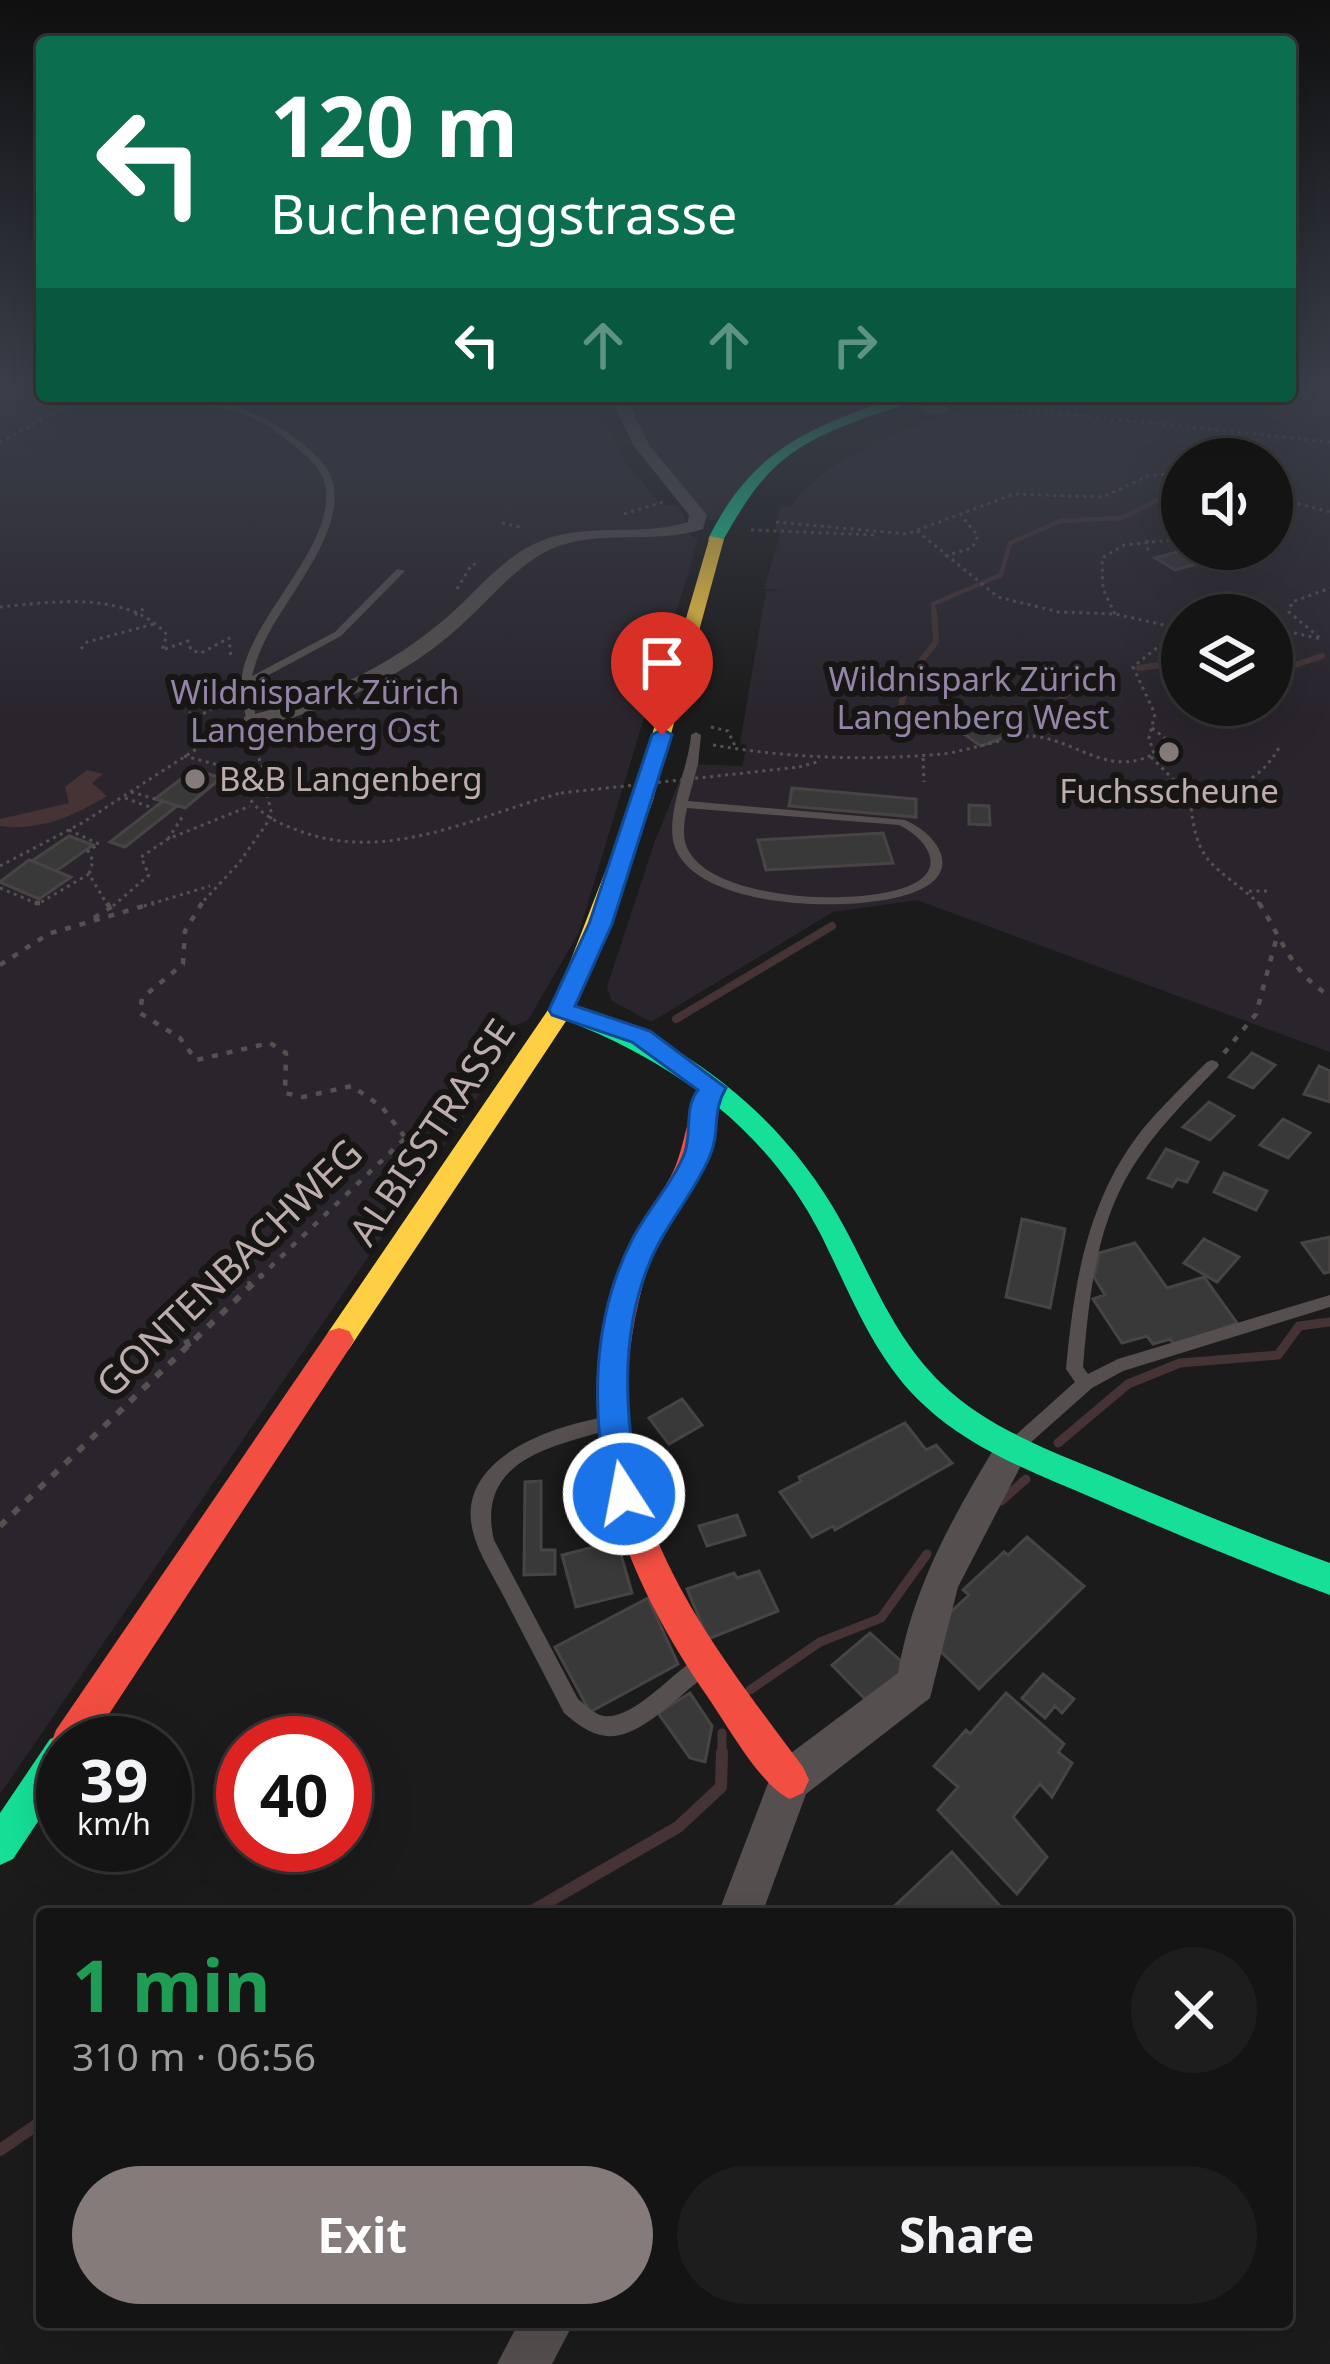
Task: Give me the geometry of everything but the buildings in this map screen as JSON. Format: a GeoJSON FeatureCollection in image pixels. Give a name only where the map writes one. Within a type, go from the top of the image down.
{"type":"FeatureCollection","features":[{"type":"Feature","properties":{"kind":"main road","name":"ALBISSTRASSE"},"geometry":{"type":"LineString","coordinates":[[87,1716],[561,1010],[600,924],[652,770],[717,538],[737,495]]}},
{"type":"Feature","properties":{"kind":"main road"},"geometry":{"type":"LineString","coordinates":[[561,1010],[641,1036],[713,1088],[767,1137],[816,1201],[898,1358],[956,1413],[1013,1448],[1330,1580]]}},
{"type":"Feature","properties":{"kind":"main road"},"geometry":{"type":"LineString","coordinates":[[713,1088],[702,1103],[704,1128],[697,1156],[634,1264],[616,1339],[611,1424],[615,1463],[641,1556],[675,1622],[790,1780]]}},
{"type":"Feature","properties":{"kind":"main road"},"geometry":{"type":"LineString","coordinates":[[0,1846],[36,1792]]}},
{"type":"Feature","properties":{"kind":"street"},"geometry":{"type":"LineString","coordinates":[[251,722],[317,704],[397,663],[547,544],[586,534],[697,525],[698,515],[682,495]]}},
{"type":"Feature","properties":{"kind":"street"},"geometry":{"type":"LineString","coordinates":[[742,1908],[790,1780],[916,1684],[923,1630],[946,1563],[1013,1448]]}},
{"type":"Feature","properties":{"kind":"street"},"geometry":{"type":"LineString","coordinates":[[523,2364],[544,2328]]}},
{"type":"Feature","properties":{"kind":"lane"},"geometry":{"type":"LineString","coordinates":[[251,722],[246,679],[253,655],[318,540],[331,495]]}},
{"type":"Feature","properties":{"kind":"lane"},"geometry":{"type":"LineString","coordinates":[[246,679],[338,634],[400,571]]}},
{"type":"Feature","properties":{"kind":"lane"},"geometry":{"type":"LineString","coordinates":[[684,804],[901,822],[922,830],[932,840],[937,862],[929,879],[886,898],[759,895],[703,875],[689,864],[677,830],[697,752],[696,735]]}},
{"type":"Feature","properties":{"kind":"lane"},"geometry":{"type":"LineString","coordinates":[[1086,1383],[1074,1369],[1080,1294],[1106,1196],[1135,1145],[1212,1065]]}},
{"type":"Feature","properties":{"kind":"lane"},"geometry":{"type":"LineString","coordinates":[[1013,1448],[1086,1383],[1118,1366],[1330,1301]]}},
{"type":"Feature","properties":{"kind":"lane"},"geometry":{"type":"LineString","coordinates":[[611,1424],[569,1431],[541,1442],[506,1467],[479,1511],[485,1541],[571,1706],[583,1719],[615,1730],[628,1726],[674,1684],[705,1665]]}},
{"type":"Feature","properties":{"kind":"path"},"geometry":{"type":"LineString","coordinates":[[616,516],[664,502],[658,495]]}},
{"type":"Feature","properties":{"kind":"path"},"geometry":{"type":"LineString","coordinates":[[761,530],[917,531],[1016,495]]}},
{"type":"Feature","properties":{"kind":"path"},"geometry":{"type":"LineString","coordinates":[[1293,502],[1330,512]]}},
{"type":"Feature","properties":{"kind":"path"},"geometry":{"type":"LineString","coordinates":[[945,556],[972,548],[978,536],[963,523],[961,514]]}},
{"type":"Feature","properties":{"kind":"path"},"geometry":{"type":"LineString","coordinates":[[776,522],[888,534]]}},
{"type":"Feature","properties":{"kind":"path"},"geometry":{"type":"LineString","coordinates":[[502,523],[524,528]]}},
{"type":"Feature","properties":{"kind":"path"},"geometry":{"type":"LineString","coordinates":[[917,531],[998,597],[1027,607],[1114,614],[1161,625]]}},
{"type":"Feature","properties":{"kind":"path"},"geometry":{"type":"LineString","coordinates":[[1147,540],[1148,555]]}},
{"type":"Feature","properties":{"kind":"path"},"geometry":{"type":"LineString","coordinates":[[1114,614],[1100,589],[1098,563],[1114,544],[1161,540]]}},
{"type":"Feature","properties":{"kind":"path"},"geometry":{"type":"LineString","coordinates":[[1322,640],[1289,612],[1292,602],[1330,588]]}},
{"type":"Feature","properties":{"kind":"path"},"geometry":{"type":"LineString","coordinates":[[0,607],[81,598],[104,602],[158,622],[167,635],[162,650],[166,652],[188,641],[191,650],[201,653],[229,638],[226,673],[246,679]]}},
{"type":"Feature","properties":{"kind":"path"},"geometry":{"type":"LineString","coordinates":[[136,615],[146,607]]}},
{"type":"Feature","properties":{"kind":"path"},"geometry":{"type":"LineString","coordinates":[[81,649],[87,643],[158,622]]}},
{"type":"Feature","properties":{"kind":"path"},"geometry":{"type":"LineString","coordinates":[[1293,633],[1330,644]]}},
{"type":"Feature","properties":{"kind":"path"},"geometry":{"type":"LineString","coordinates":[[1161,645],[1133,667],[1155,714],[1151,757],[1187,792],[1200,854],[1249,891],[1271,921],[1276,940],[1315,987],[1330,996]]}},
{"type":"Feature","properties":{"kind":"path"},"geometry":{"type":"LineString","coordinates":[[172,698],[201,684],[230,687],[218,705],[201,715],[184,712]]}},
{"type":"Feature","properties":{"kind":"path"},"geometry":{"type":"LineString","coordinates":[[0,866],[69,830],[223,730],[251,722],[272,816],[238,866],[215,884],[186,923],[180,943],[183,964],[142,998],[140,1013],[180,1038],[196,1060],[270,1043],[286,1053],[285,1093],[301,1098],[340,1085],[362,1087],[380,1101],[404,1136]]}},
{"type":"Feature","properties":{"kind":"path"},"geometry":{"type":"LineString","coordinates":[[708,726],[728,731],[736,748]]}},
{"type":"Feature","properties":{"kind":"path"},"geometry":{"type":"LineString","coordinates":[[1002,730],[1007,728],[1020,737]]}},
{"type":"Feature","properties":{"kind":"path"},"geometry":{"type":"LineString","coordinates":[[1152,728],[1165,739]]}},
{"type":"Feature","properties":{"kind":"path"},"geometry":{"type":"LineString","coordinates":[[696,735],[714,745],[821,761]]}},
{"type":"Feature","properties":{"kind":"path"},"geometry":{"type":"LineString","coordinates":[[184,756],[230,768],[232,783],[242,785],[250,806],[268,821],[327,842],[379,844],[561,794],[821,761],[923,758],[1020,737],[1041,739],[1102,761],[1151,757]]}},
{"type":"Feature","properties":{"kind":"path"},"geometry":{"type":"LineString","coordinates":[[969,750],[973,740]]}},
{"type":"Feature","properties":{"kind":"path"},"geometry":{"type":"LineString","coordinates":[[1187,792],[1214,794],[1258,779],[1269,770],[1280,746]]}},
{"type":"Feature","properties":{"kind":"path"},"geometry":{"type":"LineString","coordinates":[[923,758],[924,782]]}},
{"type":"Feature","properties":{"kind":"path"},"geometry":{"type":"LineString","coordinates":[[130,792],[159,800]]}},
{"type":"Feature","properties":{"kind":"path"},"geometry":{"type":"LineString","coordinates":[[124,796],[153,808]]}},
{"type":"Feature","properties":{"kind":"path"},"geometry":{"type":"LineString","coordinates":[[89,922],[148,875],[141,857],[168,839],[250,806]]}},
{"type":"Feature","properties":{"kind":"path"},"geometry":{"type":"LineString","coordinates":[[168,839],[183,816]]}},
{"type":"Feature","properties":{"kind":"path"},"geometry":{"type":"LineString","coordinates":[[0,888],[38,904],[89,874],[93,862],[88,851],[99,844],[69,830]]}},
{"type":"Feature","properties":{"kind":"path"},"geometry":{"type":"LineString","coordinates":[[89,874],[110,908]]}},
{"type":"Feature","properties":{"kind":"path"},"geometry":{"type":"LineString","coordinates":[[0,964],[48,934],[215,884]]}},
{"type":"Feature","properties":{"kind":"path"},"geometry":{"type":"LineString","coordinates":[[1249,891],[1270,891]]}},
{"type":"Feature","properties":{"kind":"path"},"geometry":{"type":"LineString","coordinates":[[1212,1065],[1256,1014],[1276,940]]}},
{"type":"Feature","properties":{"kind":"path","name":"GONTENBACHWEG"},"geometry":{"type":"LineString","coordinates":[[0,1526],[498,1050]]}},
{"type":"Feature","properties":{"kind":"path"},"geometry":{"type":"LineString","coordinates":[[188,1347],[182,1331],[187,1308],[214,1288],[250,1284]]}},
{"type":"Feature","properties":{"kind":"green space","name":"Wildnispark Zürich Langenberg Ost"},"geometry":{"type":"Polygon","coordinates":[[[0,495],[653,495],[660,504],[678,506],[686,519],[678,526],[698,540],[579,932],[528,1020],[482,1040],[504,1054],[495,1072],[53,1716],[36,1716],[36,1741],[0,1794],[0,495]]]}},
{"type":"Feature","properties":{"kind":"green space"},"geometry":{"type":"Polygon","coordinates":[[[689,495],[739,495],[716,520],[709,520],[689,495]]]}},
{"type":"Feature","properties":{"kind":"green space","name":"Wildnispark Zürich Langenberg West"},"geometry":{"type":"Polygon","coordinates":[[[800,495],[1161,495],[1161,570],[1293,570],[1293,495],[1330,495],[1330,1052],[917,900],[833,912],[651,1022],[612,1001],[607,987],[686,764],[742,766],[747,745],[740,743],[766,591],[782,590],[764,589],[780,535],[775,526],[780,507],[790,507],[800,495]]]}},
{"type":"Feature","properties":{"kind":"shaded area"},"geometry":{"type":"Polygon","coordinates":[[[87,770],[103,774],[92,783],[107,796],[54,821],[0,826],[0,819],[69,803],[65,787],[87,770]]]}},
{"type":"Feature","properties":{"kind":"waterway"},"geometry":{"type":"LineString","coordinates":[[934,614],[933,604],[1001,575],[1010,543],[1060,521],[1122,518],[1161,499]]}},
{"type":"Feature","properties":{"kind":"waterway"},"geometry":{"type":"LineString","coordinates":[[895,730],[908,677],[936,642],[934,611]]}},
{"type":"Feature","properties":{"kind":"waterway"},"geometry":{"type":"LineString","coordinates":[[1293,665],[1322,656]]}},
{"type":"Feature","properties":{"kind":"waterway"},"geometry":{"type":"LineString","coordinates":[[1139,668],[1161,665]]}},
{"type":"Feature","properties":{"kind":"waterway"},"geometry":{"type":"LineString","coordinates":[[1047,719],[1059,700],[1075,689],[1115,677]]}},
{"type":"Feature","properties":{"kind":"waterway"},"geometry":{"type":"LineString","coordinates":[[676,1019],[832,926]]}},
{"type":"Feature","properties":{"kind":"waterway"},"geometry":{"type":"LineString","coordinates":[[1058,1443],[1128,1384],[1180,1363],[1278,1355],[1299,1326],[1330,1322]]}},
{"type":"Feature","properties":{"kind":"waterway"},"geometry":{"type":"LineString","coordinates":[[1001,1501],[1026,1479]]}},
{"type":"Feature","properties":{"kind":"waterway"},"geometry":{"type":"LineString","coordinates":[[750,1690],[820,1642],[881,1618],[927,1554]]}},
{"type":"Feature","properties":{"kind":"waterway"},"geometry":{"type":"LineString","coordinates":[[722,1733],[722,1752]]}},
{"type":"Feature","properties":{"kind":"waterway"},"geometry":{"type":"LineString","coordinates":[[537,1908],[678,1827],[721,1787],[722,1752]]}},
{"type":"Feature","properties":{"kind":"waterway"},"geometry":{"type":"LineString","coordinates":[[0,2150],[36,2125]]}},
{"type":"Feature","properties":{"kind":"traffic: fast"},"geometry":{"type":"LineString","coordinates":[[716,539],[740,495]]}},
{"type":"Feature","properties":{"kind":"traffic: fast"},"geometry":{"type":"LineString","coordinates":[[561,1009],[603,1024],[682,1065],[750,1119],[807,1187],[901,1358],[951,1410],[1046,1463],[1330,1579]]}},
{"type":"Feature","properties":{"kind":"traffic: fast"},"geometry":{"type":"LineString","coordinates":[[0,1846],[36,1792]]}},
{"type":"Feature","properties":{"kind":"traffic: slow"},"geometry":{"type":"LineString","coordinates":[[339,1340],[561,1009],[575,980],[643,800],[716,539]]}},
{"type":"Feature","properties":{"kind":"traffic: jam"},"geometry":{"type":"LineString","coordinates":[[714,1088],[686,1173],[633,1270],[614,1347],[610,1417],[620,1483],[640,1545],[669,1604],[705,1663],[790,1780]]}},
{"type":"Feature","properties":{"kind":"traffic: jam"},"geometry":{"type":"LineString","coordinates":[[87,1716],[339,1340]]}},
{"type":"Feature","properties":{"kind":"place","name":"Fuchsscheune"},"geometry":{"type":"Point","coordinates":[1169,752]}},
{"type":"Feature","properties":{"kind":"place","name":"B&B Langenberg"},"geometry":{"type":"Point","coordinates":[195,779]}},
{"type":"Feature","properties":{"kind":"route"},"geometry":{"type":"LineString","coordinates":[[624,1494],[611,1424],[623,1301],[653,1226],[697,1156],[704,1128],[702,1103],[713,1088],[641,1036],[561,1010],[600,924],[662,735]]}}]}
